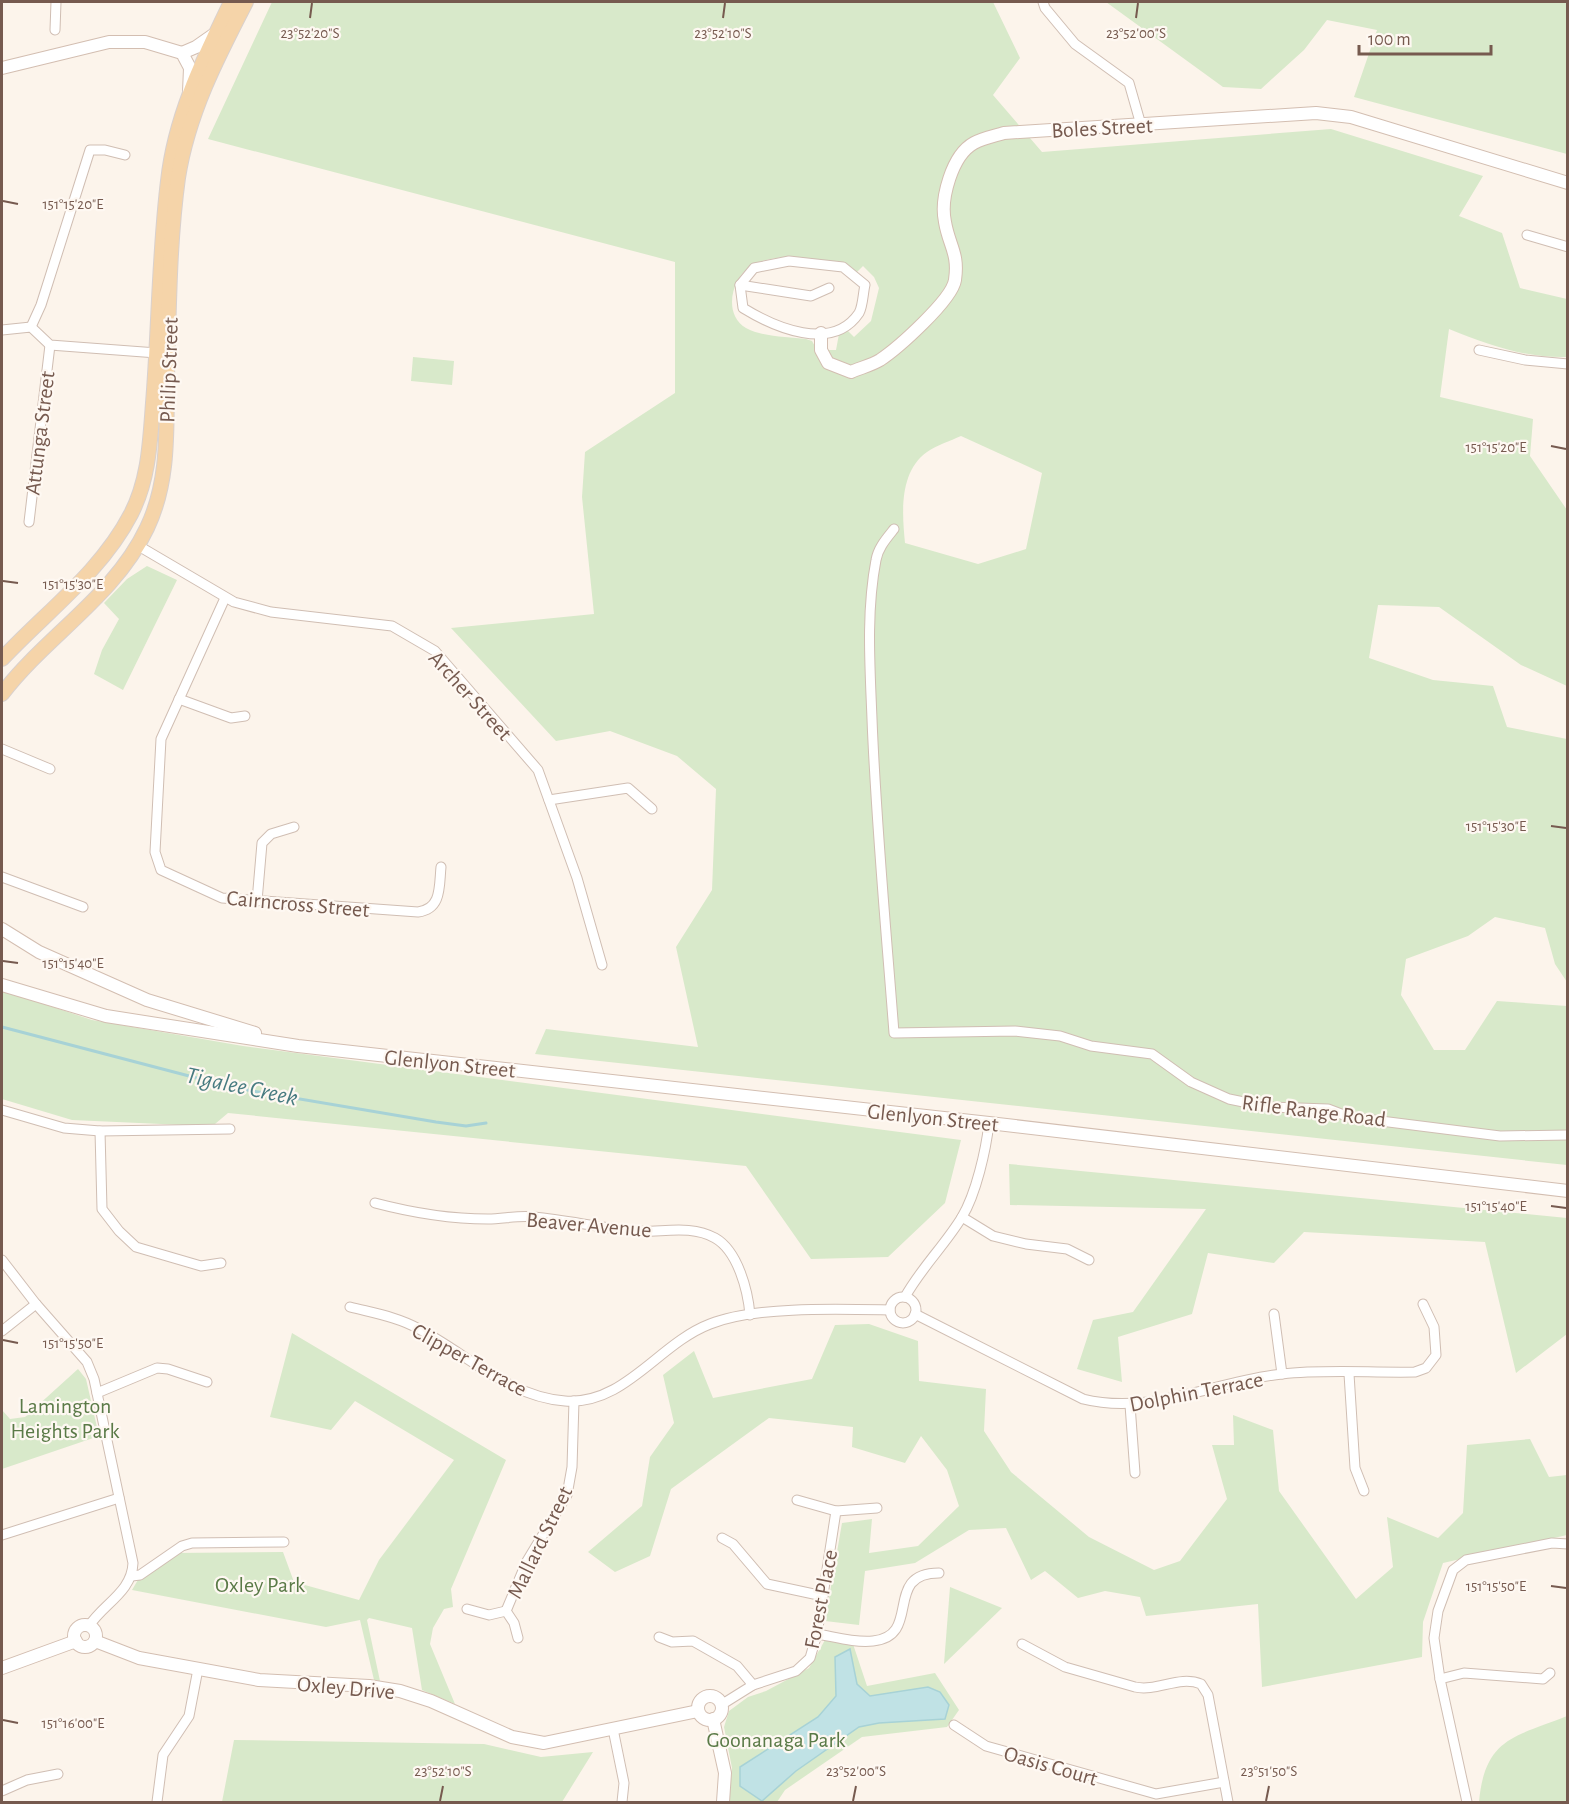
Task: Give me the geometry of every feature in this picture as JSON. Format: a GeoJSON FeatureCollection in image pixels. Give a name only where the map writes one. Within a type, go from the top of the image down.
{"type":"FeatureCollection","features":[{"type":"Feature","properties":{"kind":"main road","name":"Philip Street"},"geometry":{"type":"LineString","coordinates":[[2,659],[36,622],[87,576],[113,543],[132,513],[143,487],[149,455],[168,178],[178,125],[189,92],[231,2]]}},
{"type":"Feature","properties":{"kind":"main road","name":"Philip Street"},"geometry":{"type":"LineString","coordinates":[[2,694],[15,677],[103,590],[137,545],[154,511],[165,465],[170,299],[178,176],[191,120],[201,92],[246,2]]}},
{"type":"Feature","properties":{"kind":"main road"},"geometry":{"type":"LineString","coordinates":[[113,543],[137,545]]}},
{"type":"Feature","properties":{"kind":"street"},"geometry":{"type":"LineString","coordinates":[[55,30],[56,2]]}},
{"type":"Feature","properties":{"kind":"street"},"geometry":{"type":"LineString","coordinates":[[1043,2],[1045,8],[1075,44],[1129,83],[1141,125]]}},
{"type":"Feature","properties":{"kind":"street"},"geometry":{"type":"LineString","coordinates":[[2,68],[109,42],[145,42],[182,53],[196,47],[216,33]]}},
{"type":"Feature","properties":{"kind":"street"},"geometry":{"type":"LineString","coordinates":[[182,53],[190,68],[189,92]]}},
{"type":"Feature","properties":{"kind":"street","name":"Boles Street"},"geometry":{"type":"LineString","coordinates":[[821,333],[822,350],[828,363],[851,372],[878,361],[902,344],[937,308],[955,283],[957,256],[945,222],[944,194],[954,167],[972,144],[1004,133],[1317,113],[1351,117],[1568,183]]}},
{"type":"Feature","properties":{"kind":"street"},"geometry":{"type":"LineString","coordinates":[[31,327],[41,305],[90,150],[105,150],[125,155]]}},
{"type":"Feature","properties":{"kind":"street"},"geometry":{"type":"LineString","coordinates":[[1527,236],[1568,248]]}},
{"type":"Feature","properties":{"kind":"street"},"geometry":{"type":"LineString","coordinates":[[789,261],[843,267],[865,285],[859,312],[840,330],[821,333],[803,333],[763,320],[742,308],[740,285],[754,268],[789,261]]}},
{"type":"Feature","properties":{"kind":"street"},"geometry":{"type":"LineString","coordinates":[[740,285],[811,296],[829,288]]}},
{"type":"Feature","properties":{"kind":"street"},"geometry":{"type":"LineString","coordinates":[[2,330],[31,327],[50,345],[157,353]]}},
{"type":"Feature","properties":{"kind":"street","name":"Attunga Street"},"geometry":{"type":"LineString","coordinates":[[29,522],[50,345]]}},
{"type":"Feature","properties":{"kind":"street"},"geometry":{"type":"LineString","coordinates":[[1479,350],[1525,360],[1568,364]]}},
{"type":"Feature","properties":{"kind":"street","name":"Rifle Range Road"},"geometry":{"type":"LineString","coordinates":[[894,529],[883,543],[876,559],[870,613],[869,665],[874,780],[894,1033],[1015,1031],[1060,1036],[1091,1046],[1152,1054],[1191,1082],[1229,1099],[1268,1107],[1298,1106],[1328,1109],[1348,1117],[1500,1136],[1568,1135]]}},
{"type":"Feature","properties":{"kind":"street","name":"Archer Street"},"geometry":{"type":"LineString","coordinates":[[137,545],[225,598],[271,612],[392,626],[435,651],[537,770],[577,878],[602,965]]}},
{"type":"Feature","properties":{"kind":"street","name":"Cairncross Street"},"geometry":{"type":"LineString","coordinates":[[225,598],[161,739],[155,852],[161,870],[211,895],[257,901],[425,911],[437,902],[441,867]]}},
{"type":"Feature","properties":{"kind":"street"},"geometry":{"type":"LineString","coordinates":[[179,699],[231,718],[245,716]]}},
{"type":"Feature","properties":{"kind":"street"},"geometry":{"type":"LineString","coordinates":[[2,749],[50,769]]}},
{"type":"Feature","properties":{"kind":"street"},"geometry":{"type":"LineString","coordinates":[[549,800],[628,788],[652,808]]}},
{"type":"Feature","properties":{"kind":"street"},"geometry":{"type":"LineString","coordinates":[[257,901],[262,843],[271,834],[294,827]]}},
{"type":"Feature","properties":{"kind":"street"},"geometry":{"type":"LineString","coordinates":[[2,877],[83,907]]}},
{"type":"Feature","properties":{"kind":"street","name":"Glenlyon Street"},"geometry":{"type":"LineString","coordinates":[[2,929],[39,952],[147,1000],[298,1046]]}},
{"type":"Feature","properties":{"kind":"street","name":"Glenlyon Street"},"geometry":{"type":"LineString","coordinates":[[2,985],[106,1016],[298,1046],[989,1123],[1568,1191]]}},
{"type":"Feature","properties":{"kind":"street"},"geometry":{"type":"LineString","coordinates":[[2,1110],[64,1128],[100,1131],[230,1129]]}},
{"type":"Feature","properties":{"kind":"street"},"geometry":{"type":"LineString","coordinates":[[905,1297],[915,1305],[915,1314],[910,1321],[901,1323],[894,1318],[890,1310],[893,1302],[905,1297],[917,1276],[969,1205],[989,1123]]}},
{"type":"Feature","properties":{"kind":"street"},"geometry":{"type":"LineString","coordinates":[[100,1131],[102,1209],[119,1231],[136,1247],[201,1266],[221,1263]]}},
{"type":"Feature","properties":{"kind":"street","name":"Beaver Avenue"},"geometry":{"type":"LineString","coordinates":[[375,1203],[414,1213],[452,1218],[532,1216],[634,1231],[685,1230],[702,1233],[717,1239],[730,1252],[748,1294],[750,1315]]}},
{"type":"Feature","properties":{"kind":"street"},"geometry":{"type":"LineString","coordinates":[[962,1217],[993,1236],[1026,1244],[1067,1249],[1089,1260]]}},
{"type":"Feature","properties":{"kind":"street"},"geometry":{"type":"LineString","coordinates":[[2,1260],[36,1304],[87,1362],[97,1393],[132,1551],[132,1576],[127,1586],[90,1626],[82,1626],[76,1630],[76,1641]]}},
{"type":"Feature","properties":{"kind":"street"},"geometry":{"type":"LineString","coordinates":[[2,1331],[36,1304]]}},
{"type":"Feature","properties":{"kind":"street","name":"Dolphin Terrace"},"geometry":{"type":"LineString","coordinates":[[915,1314],[1083,1399],[1108,1405],[1130,1405],[1282,1374],[1415,1372],[1426,1368],[1436,1354],[1434,1327],[1423,1304]]}},
{"type":"Feature","properties":{"kind":"street","name":"Clipper Terrace"},"geometry":{"type":"LineString","coordinates":[[350,1307],[412,1325],[519,1389],[544,1398],[574,1401],[587,1400],[612,1391],[639,1373],[669,1346],[706,1325],[750,1315],[840,1309],[890,1310]]}},
{"type":"Feature","properties":{"kind":"street"},"geometry":{"type":"LineString","coordinates":[[1274,1314],[1282,1374]]}},
{"type":"Feature","properties":{"kind":"street"},"geometry":{"type":"LineString","coordinates":[[97,1393],[157,1368],[168,1369],[207,1382]]}},
{"type":"Feature","properties":{"kind":"street"},"geometry":{"type":"LineString","coordinates":[[1349,1374],[1355,1468],[1364,1491]]}},
{"type":"Feature","properties":{"kind":"street","name":"Mallard Street"},"geometry":{"type":"LineString","coordinates":[[506,1611],[527,1561],[567,1495],[572,1467],[574,1401]]}},
{"type":"Feature","properties":{"kind":"street"},"geometry":{"type":"LineString","coordinates":[[1130,1405],[1135,1473]]}},
{"type":"Feature","properties":{"kind":"street"},"geometry":{"type":"LineString","coordinates":[[2,1535],[120,1498]]}},
{"type":"Feature","properties":{"kind":"street"},"geometry":{"type":"LineString","coordinates":[[797,1500],[836,1511],[877,1508]]}},
{"type":"Feature","properties":{"kind":"street","name":"Forest Place"},"geometry":{"type":"LineString","coordinates":[[722,1705],[753,1685],[788,1675],[804,1666],[813,1651],[818,1634],[836,1511]]}},
{"type":"Feature","properties":{"kind":"street"},"geometry":{"type":"LineString","coordinates":[[722,1538],[733,1544],[767,1584],[822,1596]]}},
{"type":"Feature","properties":{"kind":"street"},"geometry":{"type":"LineString","coordinates":[[132,1576],[140,1575],[182,1546],[192,1543],[284,1542]]}},
{"type":"Feature","properties":{"kind":"street"},"geometry":{"type":"LineString","coordinates":[[1467,1803],[1440,1679],[1434,1638],[1438,1611],[1453,1570],[1466,1560],[1552,1543],[1568,1544]]}},
{"type":"Feature","properties":{"kind":"street"},"geometry":{"type":"LineString","coordinates":[[818,1634],[865,1641],[880,1640],[892,1633],[899,1622],[910,1582],[923,1573],[939,1573]]}},
{"type":"Feature","properties":{"kind":"street","name":"Mallard Street"},"geometry":{"type":"LineString","coordinates":[[467,1609],[489,1615],[506,1611]]}},
{"type":"Feature","properties":{"kind":"street","name":"Mallard Street"},"geometry":{"type":"LineString","coordinates":[[506,1611],[514,1623],[518,1638]]}},
{"type":"Feature","properties":{"kind":"street"},"geometry":{"type":"LineString","coordinates":[[76,1641],[85,1647],[94,1641],[95,1633],[90,1626]]}},
{"type":"Feature","properties":{"kind":"street"},"geometry":{"type":"LineString","coordinates":[[659,1636],[672,1642],[693,1641],[737,1666],[753,1685]]}},
{"type":"Feature","properties":{"kind":"street"},"geometry":{"type":"LineString","coordinates":[[2,1668],[76,1641]]}},
{"type":"Feature","properties":{"kind":"street","name":"Oxley Drive"},"geometry":{"type":"LineString","coordinates":[[94,1641],[134,1657],[259,1680],[385,1688],[431,1701],[512,1737],[544,1743],[698,1711]]}},
{"type":"Feature","properties":{"kind":"street"},"geometry":{"type":"LineString","coordinates":[[1022,1644],[1065,1667],[1140,1688],[1186,1680],[1201,1684],[1208,1695],[1228,1803]]}},
{"type":"Feature","properties":{"kind":"street"},"geometry":{"type":"LineString","coordinates":[[157,1803],[163,1755],[189,1716],[198,1669]]}},
{"type":"Feature","properties":{"kind":"street"},"geometry":{"type":"LineString","coordinates":[[1440,1679],[1464,1673],[1543,1679],[1550,1673]]}},
{"type":"Feature","properties":{"kind":"street"},"geometry":{"type":"LineString","coordinates":[[707,1696],[716,1697],[722,1705],[720,1714],[713,1719],[704,1718],[698,1711],[699,1701],[707,1696]]}},
{"type":"Feature","properties":{"kind":"street"},"geometry":{"type":"LineString","coordinates":[[713,1719],[724,1773],[723,1803]]}},
{"type":"Feature","properties":{"kind":"street","name":"Oasis Court"},"geometry":{"type":"LineString","coordinates":[[954,1725],[986,1746],[1156,1794],[1224,1782]]}},
{"type":"Feature","properties":{"kind":"street"},"geometry":{"type":"LineString","coordinates":[[613,1729],[624,1784],[622,1803]]}},
{"type":"Feature","properties":{"kind":"street"},"geometry":{"type":"LineString","coordinates":[[2,1791],[27,1780],[58,1774]]}},
{"type":"Feature","properties":{"kind":"green space"},"geometry":{"type":"Polygon","coordinates":[[[272,2],[993,2],[1020,58],[993,95],[1042,152],[1331,129],[1483,176],[1459,216],[1502,233],[1520,288],[1567,299],[1567,357],[1521,353],[1449,329],[1440,397],[1533,419],[1530,456],[1567,510],[1567,686],[1521,665],[1439,607],[1378,605],[1369,658],[1433,680],[1493,686],[1507,727],[1567,739],[1567,982],[1555,964],[1545,928],[1495,917],[1468,936],[1406,959],[1401,995],[1434,1050],[1465,1050],[1497,1001],[1567,1006],[1567,1165],[535,1054],[546,1029],[698,1047],[676,947],[712,890],[716,789],[677,756],[610,731],[556,741],[451,628],[594,614],[582,497],[585,452],[675,393],[675,262],[208,139],[272,2]],[[782,257],[755,264],[739,279],[732,297],[732,306],[734,315],[746,328],[767,335],[806,339],[812,341],[817,350],[836,350],[839,334],[846,329],[854,337],[871,321],[879,288],[874,277],[863,266],[857,272],[836,263],[782,257]],[[961,436],[927,452],[911,470],[903,506],[905,543],[978,564],[1026,549],[1042,473],[961,436]]]}},
{"type":"Feature","properties":{"kind":"green space"},"geometry":{"type":"Polygon","coordinates":[[[1106,2],[1567,2],[1567,154],[1354,97],[1377,30],[1327,20],[1304,50],[1261,89],[1223,87],[1106,2]]]}},
{"type":"Feature","properties":{"kind":"green space"},"geometry":{"type":"Polygon","coordinates":[[[413,357],[454,361],[452,385],[411,381],[413,357]]]}},
{"type":"Feature","properties":{"kind":"green space"},"geometry":{"type":"Polygon","coordinates":[[[147,566],[177,580],[123,690],[94,674],[102,650],[119,619],[104,603],[127,579],[147,566]]]}},
{"type":"Feature","properties":{"kind":"green space"},"geometry":{"type":"Polygon","coordinates":[[[2,990],[92,1020],[243,1046],[961,1140],[945,1203],[888,1257],[811,1259],[746,1166],[228,1113],[215,1124],[206,1126],[72,1120],[2,1099],[2,990]]]}},
{"type":"Feature","properties":{"kind":"green space"},"geometry":{"type":"Polygon","coordinates":[[[1009,1164],[1567,1218],[1567,1334],[1516,1373],[1485,1242],[1304,1232],[1274,1263],[1208,1253],[1192,1314],[1118,1337],[1122,1382],[1077,1369],[1093,1320],[1133,1312],[1206,1209],[1010,1205],[1009,1164]]]}},
{"type":"Feature","properties":{"kind":"green space"},"geometry":{"type":"Polygon","coordinates":[[[869,1324],[918,1341],[919,1381],[986,1389],[984,1431],[1011,1472],[1089,1537],[1154,1570],[1180,1561],[1227,1499],[1212,1445],[1234,1445],[1233,1415],[1273,1430],[1279,1491],[1356,1599],[1393,1567],[1387,1517],[1438,1538],[1463,1513],[1467,1445],[1530,1439],[1549,1477],[1567,1475],[1567,1535],[1443,1563],[1423,1622],[1422,1657],[1262,1687],[1258,1604],[1146,1616],[1140,1597],[1105,1591],[1078,1598],[1045,1571],[1031,1580],[1006,1528],[969,1530],[915,1563],[865,1571],[859,1625],[825,1621],[842,1523],[872,1519],[869,1553],[918,1546],[959,1506],[947,1470],[921,1436],[905,1463],[852,1447],[853,1427],[769,1418],[671,1489],[650,1556],[615,1572],[588,1552],[642,1506],[650,1457],[674,1423],[663,1375],[694,1351],[713,1398],[812,1379],[835,1325],[869,1324]]]}},
{"type":"Feature","properties":{"kind":"green space","name":"Oxley Park"},"geometry":{"type":"Polygon","coordinates":[[[292,1333],[506,1460],[451,1589],[453,1607],[444,1609],[433,1628],[430,1644],[455,1704],[422,1690],[412,1628],[369,1618],[367,1620],[380,1681],[374,1680],[360,1620],[326,1627],[132,1590],[139,1578],[172,1553],[283,1552],[294,1582],[359,1600],[379,1560],[454,1460],[355,1401],[331,1430],[270,1417],[292,1333]]]}},
{"type":"Feature","properties":{"kind":"green space","name":"Lamington Heights Park"},"geometry":{"type":"Polygon","coordinates":[[[78,1369],[86,1379],[99,1436],[2,1469],[2,1410],[10,1419],[25,1417],[78,1369]]]}},
{"type":"Feature","properties":{"kind":"green space"},"geometry":{"type":"Polygon","coordinates":[[[950,1587],[1002,1608],[944,1664],[950,1587]]]}},
{"type":"Feature","properties":{"kind":"green space","name":"Goonanaga Park"},"geometry":{"type":"Polygon","coordinates":[[[825,1640],[853,1644],[867,1686],[935,1673],[959,1710],[947,1727],[862,1737],[785,1790],[777,1802],[729,1802],[732,1768],[724,1727],[729,1711],[748,1697],[766,1691],[809,1668],[825,1640]]]}},
{"type":"Feature","properties":{"kind":"green space"},"geometry":{"type":"Polygon","coordinates":[[[1567,1716],[1567,1802],[1479,1802],[1482,1781],[1488,1764],[1506,1742],[1567,1716]]]}},
{"type":"Feature","properties":{"kind":"green space"},"geometry":{"type":"Polygon","coordinates":[[[234,1740],[484,1744],[541,1757],[593,1752],[562,1802],[222,1802],[234,1740]]]}},
{"type":"Feature","properties":{"kind":"water"},"geometry":{"type":"Polygon","coordinates":[[[850,1649],[857,1684],[870,1696],[928,1687],[940,1692],[949,1705],[945,1719],[879,1723],[859,1727],[796,1771],[762,1801],[740,1786],[740,1767],[818,1717],[836,1696],[835,1657],[850,1649]]]}},
{"type":"Feature","properties":{"kind":"waterway","name":"Tigalee Creek"},"geometry":{"type":"LineString","coordinates":[[2,1027],[235,1088],[436,1122],[466,1126],[486,1123]]}}]}
